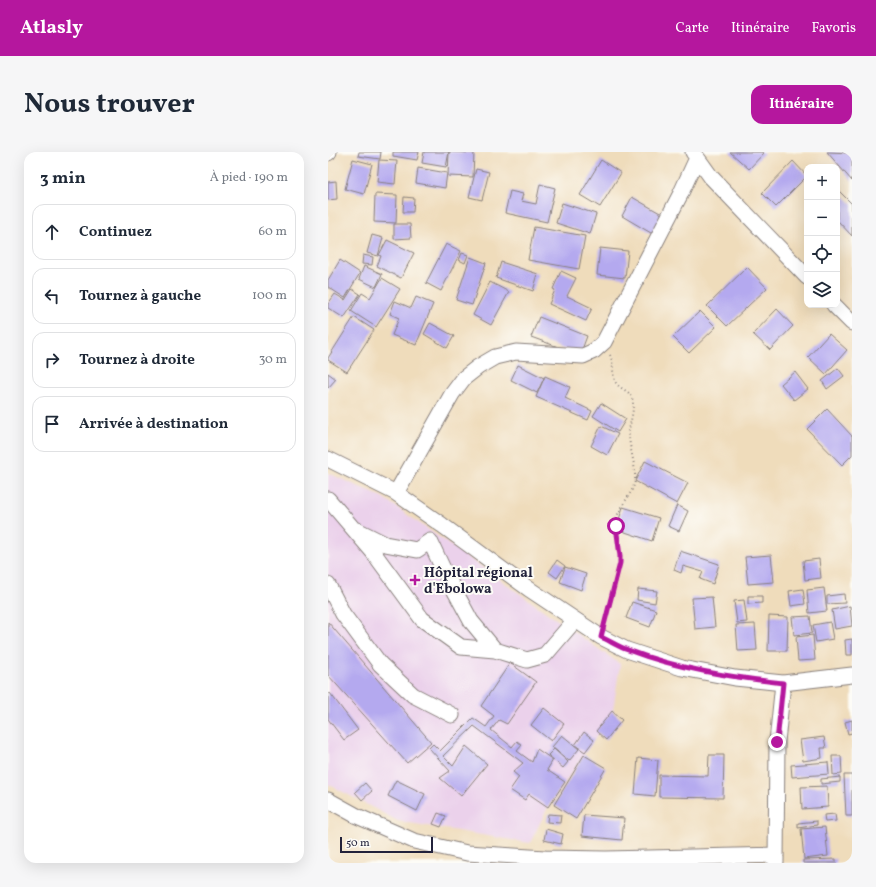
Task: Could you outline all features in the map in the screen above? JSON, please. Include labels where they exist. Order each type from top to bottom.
[{"type":"street","points":[[695,155],[712,177],[804,274]]},
{"type":"street","points":[[396,493],[452,394],[464,378],[478,367],[495,357],[516,352],[583,356],[594,351],[604,342],[680,195],[695,155]]},
{"type":"street","points":[[837,308],[852,323]]},
{"type":"street","points":[[328,459],[396,493],[528,589],[601,637],[627,650],[682,668],[735,678],[783,683],[852,675]]},
{"type":"street","points":[[328,499],[373,552],[422,619],[461,647],[495,650],[527,660],[545,655],[574,620]]},
{"type":"street","points":[[351,527],[386,544],[418,550],[430,541],[444,571],[471,621],[495,650]]},
{"type":"street","points":[[328,585],[343,614],[380,664],[413,695],[452,715]]},
{"type":"street","points":[[328,800],[356,816],[414,841],[467,853],[545,858],[776,859],[777,742],[783,683]]},
{"type":"path","points":[[601,637],[620,563],[616,520],[634,485],[635,476],[629,436],[633,399],[631,394],[615,381],[612,360],[604,342]]},
{"type":"shaded area","name":"Hôpital régional d'Ebolowa","points":[[328,473],[382,497],[620,664],[613,710],[548,807],[530,843],[398,821],[328,784]]},
{"type":"building","points":[[359,152],[381,152],[380,159],[358,156]]},
{"type":"building","points":[[393,152],[419,152],[417,160],[393,156]]},
{"type":"building","points":[[424,152],[449,152],[446,167],[422,163]]},
{"type":"building","points":[[449,152],[474,153],[473,177],[448,176]]},
{"type":"building","points":[[730,152],[762,152],[764,153],[749,169]]},
{"type":"building","points":[[827,152],[852,153],[852,181],[840,167],[840,164],[837,164]]},
{"type":"building","points":[[353,159],[372,164],[364,194],[345,189]]},
{"type":"building","points":[[379,160],[397,161],[395,184],[377,182]]},
{"type":"building","points":[[601,160],[621,173],[600,207],[580,195]]},
{"type":"building","points":[[793,161],[804,173],[804,179],[776,207],[762,193]]},
{"type":"building","points":[[418,168],[447,173],[445,188],[416,183]]},
{"type":"building","points":[[476,169],[489,172],[482,200],[469,197]]},
{"type":"building","points":[[336,181],[337,199],[328,200],[328,182]]},
{"type":"building","points":[[540,184],[555,188],[547,222],[505,213],[510,191],[523,194],[521,201],[536,204]]},
{"type":"building","points":[[840,192],[852,204],[852,236],[840,223]]},
{"type":"building","points":[[375,194],[397,195],[396,223],[374,222]]},
{"type":"building","points":[[404,197],[414,198],[413,212],[403,212]]},
{"type":"building","points":[[632,197],[667,217],[656,236],[622,216]]},
{"type":"building","points":[[562,203],[596,214],[590,234],[556,223]]},
{"type":"building","points":[[394,224],[410,224],[411,238],[394,239]]},
{"type":"building","points":[[534,227],[585,236],[579,269],[528,260]]},
{"type":"building","points":[[372,235],[383,238],[378,256],[367,253]]},
{"type":"building","points":[[387,240],[414,253],[401,278],[377,266],[381,256],[379,255]]},
{"type":"building","points":[[446,244],[461,251],[441,291],[426,283]]},
{"type":"building","points":[[600,248],[628,251],[625,278],[597,275]]},
{"type":"building","points":[[462,253],[468,255],[465,263],[459,260]]},
{"type":"building","points":[[363,255],[373,257],[372,265],[362,264]]},
{"type":"building","points":[[470,257],[486,263],[472,305],[456,300]]},
{"type":"building","points":[[340,260],[360,273],[345,298],[328,287],[328,280]]},
{"type":"building","points":[[501,262],[538,274],[533,291],[496,278]]},
{"type":"building","points":[[364,266],[382,274],[376,287],[359,279]]},
{"type":"building","points":[[747,267],[767,288],[727,326],[707,306]]},
{"type":"building","points":[[561,271],[576,278],[567,296],[592,308],[586,321],[549,304],[555,290],[553,289]]},
{"type":"building","points":[[382,278],[400,289],[376,327],[351,311],[362,293],[370,298]]},
{"type":"building","points":[[490,282],[509,292],[491,325],[473,315]]},
{"type":"building","points":[[352,289],[360,294],[344,318],[328,308],[328,304],[335,294],[345,300]]},
{"type":"building","points":[[416,297],[433,304],[416,345],[392,335],[399,318],[390,314],[395,301],[411,308]]},
{"type":"building","points":[[777,309],[793,326],[770,350],[753,334]]},
{"type":"building","points":[[700,311],[716,327],[689,353],[673,337]]},
{"type":"building","points":[[354,317],[374,330],[347,372],[328,360],[328,358]]},
{"type":"building","points":[[539,317],[587,336],[580,355],[531,337]]},
{"type":"building","points":[[430,323],[454,336],[447,348],[424,334]]},
{"type":"building","points":[[829,334],[847,350],[826,374],[808,357]]},
{"type":"building","points":[[518,365],[544,378],[537,393],[511,380]]},
{"type":"building","points":[[838,368],[844,376],[827,389],[822,381]]},
{"type":"building","points":[[795,372],[808,389],[794,400],[781,384]]},
{"type":"building","points":[[328,373],[336,379],[328,388]]},
{"type":"building","points":[[545,376],[570,387],[565,398],[592,411],[588,420],[536,397]]},
{"type":"building","points":[[601,403],[626,419],[618,432],[593,416]]},
{"type":"building","points":[[827,409],[852,436],[852,455],[842,465],[807,429]]},
{"type":"building","points":[[601,426],[618,434],[607,455],[591,446]]},
{"type":"building","points":[[645,461],[688,483],[677,504],[635,481]]},
{"type":"building","points":[[677,505],[688,511],[679,531],[668,526]]},
{"type":"building","points":[[623,507],[659,518],[652,541],[616,529]]},
{"type":"building","points":[[680,551],[719,564],[713,584],[700,579],[703,572],[683,566],[681,573],[674,570]]},
{"type":"building","points":[[771,555],[774,582],[748,584],[745,557]]},
{"type":"building","points":[[819,559],[821,578],[805,580],[803,561]]},
{"type":"building","points":[[557,560],[565,566],[557,578],[549,572]]},
{"type":"building","points":[[565,567],[586,574],[581,590],[560,582]]},
{"type":"building","points":[[824,588],[827,611],[809,613],[807,590]]},
{"type":"building","points":[[638,589],[657,591],[655,603],[637,600]]},
{"type":"building","points":[[803,589],[805,604],[791,606],[789,591]]},
{"type":"building","points":[[844,594],[845,603],[827,604],[827,596]]},
{"type":"building","points":[[748,596],[762,596],[762,603],[748,604]]},
{"type":"building","points":[[712,597],[715,627],[695,629],[692,598]]},
{"type":"building","points":[[744,600],[747,622],[737,623],[734,601]]},
{"type":"building","points":[[632,602],[656,610],[650,627],[626,618]]},
{"type":"building","points":[[850,606],[852,626],[835,629],[832,610]]},
{"type":"building","points":[[769,616],[788,617],[787,651],[768,651]]},
{"type":"building","points":[[810,616],[812,633],[794,635],[792,617]]},
{"type":"building","points":[[328,622],[431,742],[407,763],[328,675]]},
{"type":"building","points":[[830,622],[833,639],[816,642],[813,625]]},
{"type":"building","points":[[755,624],[757,650],[738,651],[736,625]]},
{"type":"building","points":[[813,635],[815,660],[798,661],[796,637]]},
{"type":"building","points":[[852,639],[852,655],[846,655],[845,640]]},
{"type":"building","points":[[510,663],[536,682],[507,724],[499,720],[491,730],[512,747],[517,741],[522,745],[517,751],[532,762],[537,749],[553,760],[547,770],[565,782],[548,807],[529,794],[525,800],[510,790],[519,777],[513,772],[523,763],[474,726],[443,756],[453,766],[466,746],[487,764],[461,796],[440,778],[450,771],[429,748],[433,744],[440,751],[473,718],[486,727],[494,716],[481,706]]},
{"type":"building","points":[[330,693],[358,730],[344,740],[328,719],[328,694]]},
{"type":"building","points":[[544,708],[564,724],[551,741],[531,725]]},
{"type":"building","points":[[612,711],[622,720],[606,740],[596,731]]},
{"type":"building","points":[[852,720],[852,733],[848,734],[845,722]]},
{"type":"building","points":[[584,732],[594,740],[585,752],[575,745]]},
{"type":"building","points":[[562,735],[579,749],[569,761],[552,747]]},
{"type":"building","points":[[824,737],[826,748],[821,748],[822,758],[803,761],[800,740]]},
{"type":"building","points":[[554,749],[568,762],[563,768],[548,755]]},
{"type":"building","points":[[584,755],[606,768],[576,819],[554,805]]},
{"type":"building","points":[[709,755],[724,755],[723,798],[659,797],[659,775],[708,776]]},
{"type":"building","points":[[832,756],[841,756],[842,774],[833,775]]},
{"type":"building","points":[[638,758],[658,760],[655,796],[635,794]]},
{"type":"building","points":[[828,762],[829,774],[792,777],[791,765]]},
{"type":"building","points":[[844,775],[852,775],[852,816],[846,816]]},
{"type":"building","points":[[840,777],[840,782],[821,784],[821,779]]},
{"type":"building","points":[[396,780],[425,794],[417,811],[388,796]]},
{"type":"building","points":[[365,783],[372,791],[362,800],[355,792]]},
{"type":"building","points":[[827,786],[828,807],[802,809],[801,787]]},
{"type":"building","points":[[438,813],[446,816],[441,827],[433,824]]},
{"type":"building","points":[[548,814],[561,815],[560,823],[547,822]]},
{"type":"building","points":[[835,814],[836,821],[825,822],[824,815]]},
{"type":"building","points":[[584,815],[624,818],[622,840],[582,836]]},
{"type":"building","points":[[817,821],[817,825],[798,828],[798,823]]},
{"type":"building","points":[[825,827],[828,856],[804,859],[801,829]]},
{"type":"building","points":[[546,829],[563,834],[561,844],[544,840]]},
{"type":"building","points":[[836,859],[836,863],[803,863],[803,860]]},
{"type":"place","name":"Hôpital régional d'Ebolowa","points":[[415,580]]},
{"type":"route","points":[[616,526],[620,563],[601,637],[627,650],[682,668],[735,678],[783,683],[777,742]]}]
